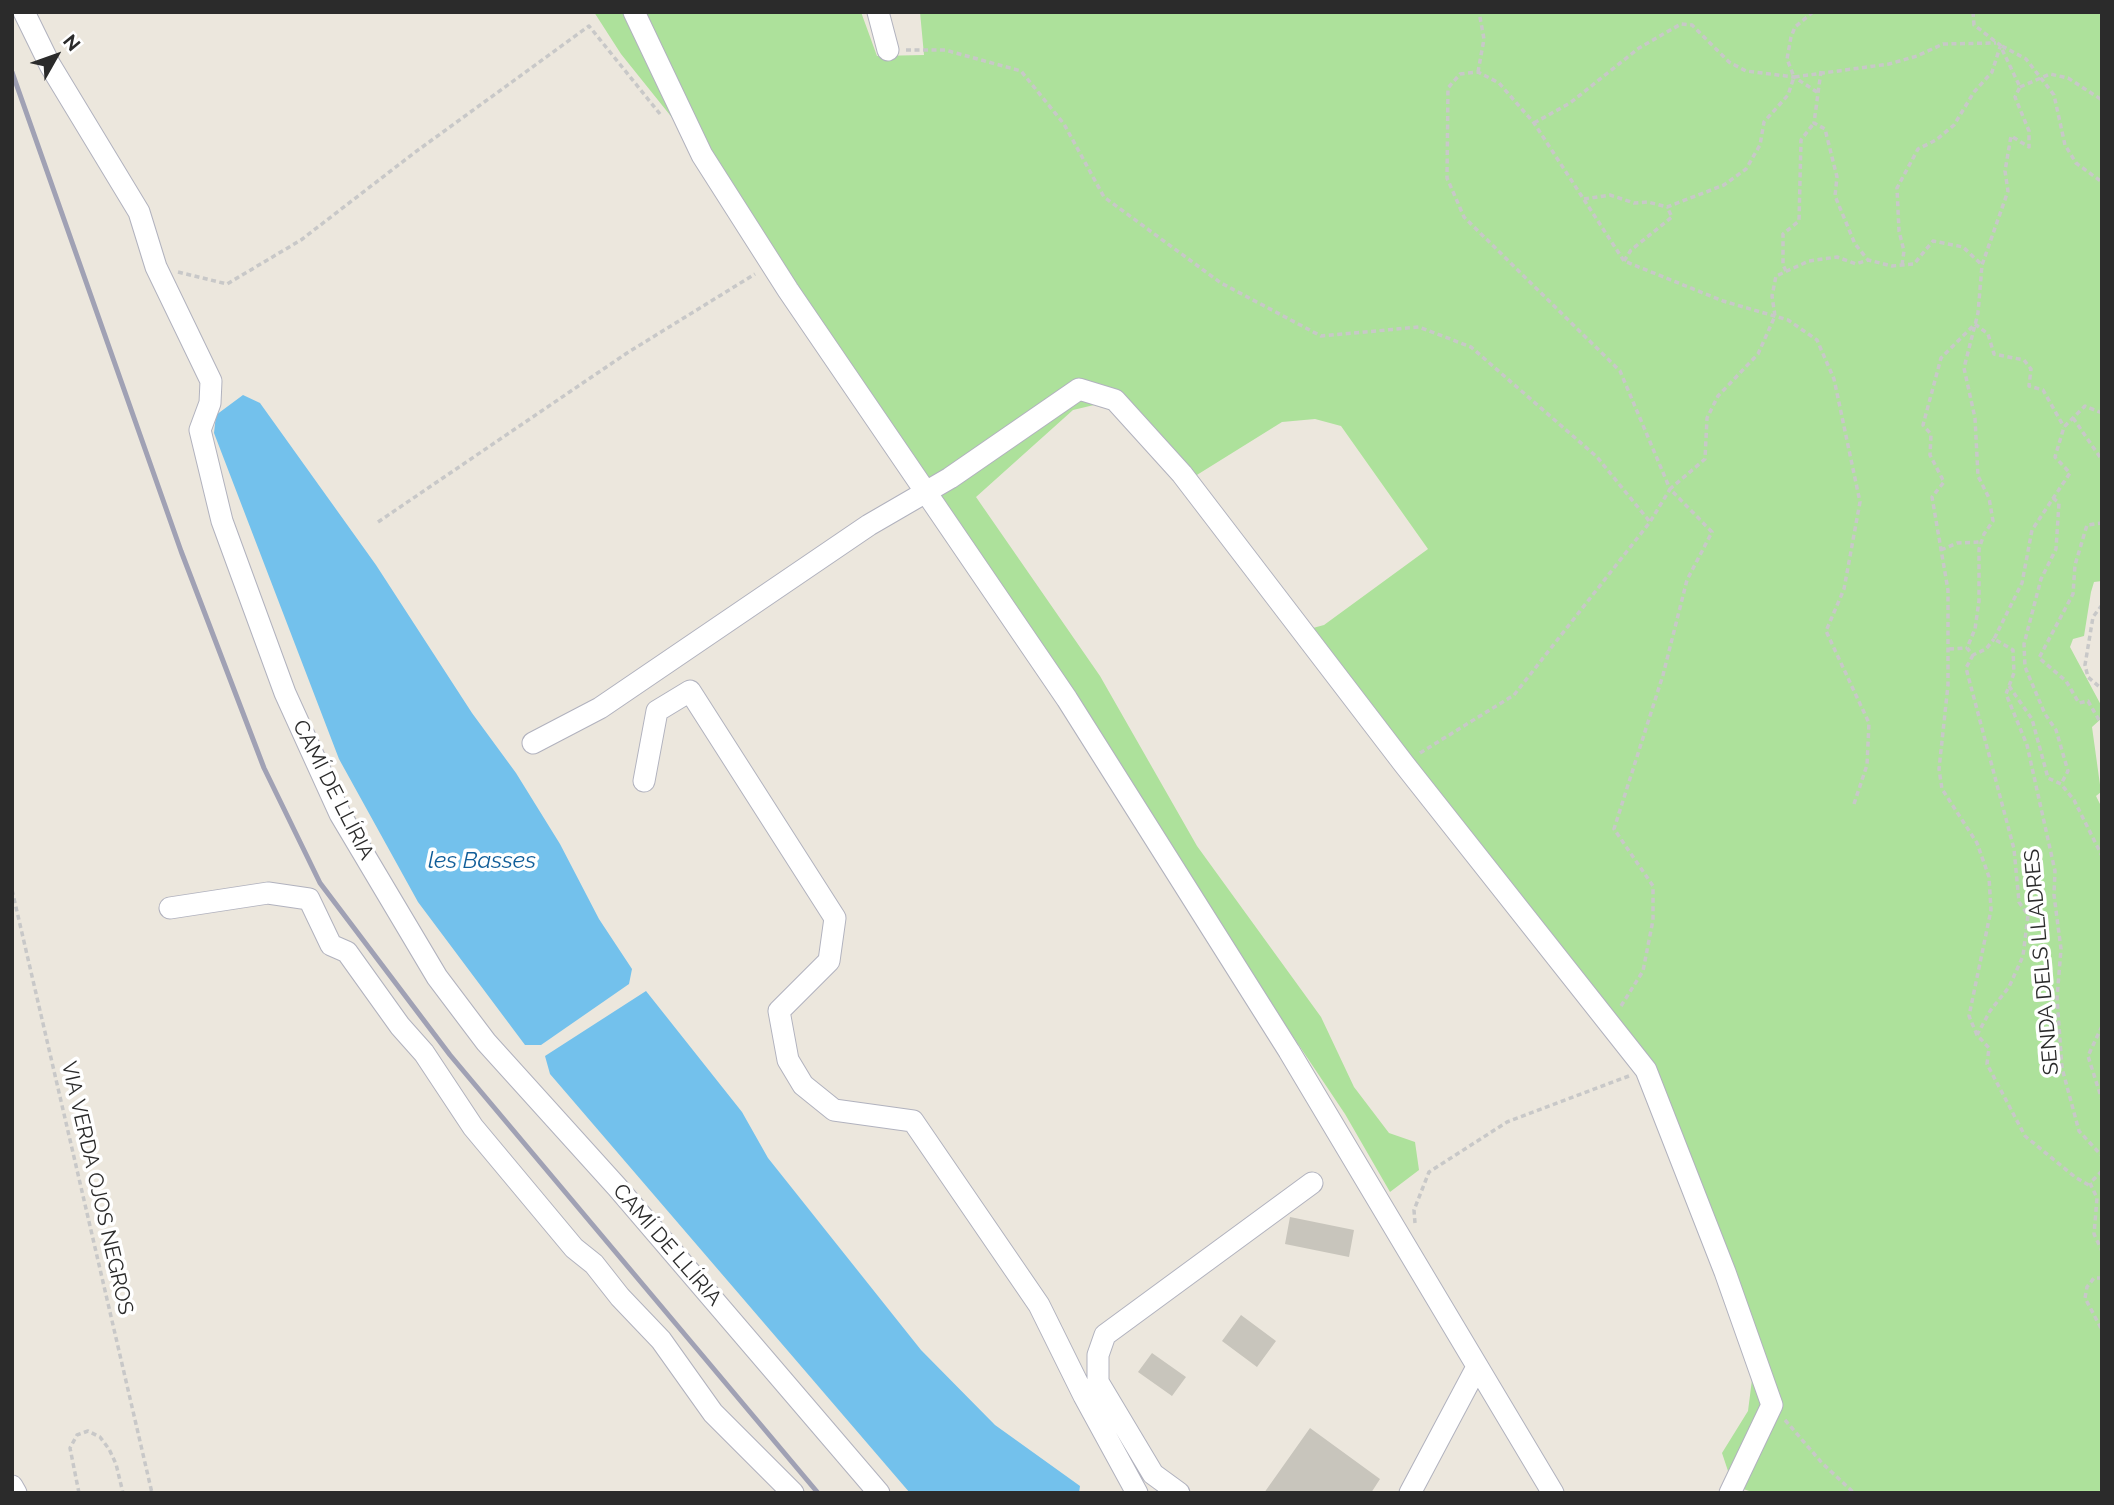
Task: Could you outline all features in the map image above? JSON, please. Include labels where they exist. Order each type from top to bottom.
[{"type":"street","name":"CAMÍ DE LLÍRIA","points":[[24,12],[50,65],[139,212],[156,267],[211,381],[210,403],[200,430],[222,521],[285,693],[340,814],[438,976],[486,1042],[617,1187],[879,1493]]},
{"type":"street","points":[[634,12],[702,155],[771,263],[1082,723],[1289,1051],[1553,1493]]},
{"type":"street","points":[[878,12],[888,50]]},
{"type":"street","points":[[533,743],[600,708],[869,525],[927,491],[1079,389],[1115,400],[1182,474],[1404,764],[1646,1070],[1725,1272],[1772,1405],[1730,1493]]},
{"type":"street","points":[[644,781],[657,711],[690,691],[835,918],[829,961],[779,1011],[788,1060],[803,1085],[834,1110],[912,1121],[1039,1305],[1084,1396],[1137,1493]]},
{"type":"street","points":[[170,908],[268,893],[309,899],[331,945],[347,953],[400,1026],[424,1053],[473,1127],[574,1248],[594,1264],[620,1297],[662,1340],[713,1413],[793,1493]]},
{"type":"street","points":[[1179,1493],[1153,1474],[1098,1382],[1098,1355],[1105,1335],[1312,1184]]},
{"type":"street","points":[[1410,1493],[1477,1367]]},
{"type":"street","points":[[12,1486],[16,1493]]},
{"type":"path","points":[[1478,72],[1484,39],[1479,12]]},
{"type":"path","points":[[1813,12],[1795,27],[1787,59],[1794,77],[1817,92]]},
{"type":"path","points":[[1973,12],[1974,25],[2000,45],[2026,59],[2054,95],[2065,145],[2077,163],[2102,182]]},
{"type":"path","points":[[1534,124],[1570,103],[1639,48],[1681,24],[1692,25],[1729,62],[1746,71],[1794,77],[1821,71],[1889,64],[1917,57],[1943,44],[2000,45]]},
{"type":"path","points":[[156,267],[227,284],[301,240],[414,153],[589,26],[660,114]]},
{"type":"path","points":[[2000,45],[2020,87]]},
{"type":"path","points":[[1902,265],[1904,251],[1899,231],[1897,188],[1918,149],[1936,140],[1954,125],[1974,92],[1992,72],[2000,45]]},
{"type":"path","points":[[888,50],[945,50],[1021,71],[1064,124],[1104,197],[1222,283],[1321,336],[1419,327],[1471,347],[1597,457],[1650,522]]},
{"type":"path","points":[[1786,271],[1783,265],[1783,234],[1799,221],[1801,140],[1814,123],[1821,71]]},
{"type":"path","points":[[1606,1020],[1624,1003],[1643,971],[1653,920],[1653,886],[1614,829],[1663,675],[1688,580],[1712,532],[1670,489],[1620,371],[1464,217],[1447,178],[1448,88],[1460,74],[1478,72],[1499,83],[1534,124],[1624,261],[1724,301],[1788,320],[1817,340],[1834,379],[1860,502],[1844,589],[1826,631],[1870,723],[1867,765],[1854,804]]},
{"type":"path","points":[[1967,648],[1975,629],[1979,601],[1981,542],[1993,521],[1989,498],[1978,476],[1975,418],[1964,368],[1975,324],[1982,265],[2008,191],[2004,171],[2011,136],[2029,148],[2029,131],[2015,97],[2020,87],[2050,74],[2068,78],[2102,100]]},
{"type":"path","points":[[1584,199],[1610,195],[1634,203],[1648,202],[1667,207],[1724,185],[1746,169],[1760,145],[1764,122],[1788,95],[1794,77]]},
{"type":"path","points":[[1814,123],[1825,129],[1837,177],[1835,196],[1855,244],[1868,260]]},
{"type":"path","points":[[1624,261],[1631,250],[1672,216],[1667,207]]},
{"type":"path","points":[[1404,764],[1514,695],[1650,522],[1670,489],[1705,459],[1707,418],[1718,396],[1758,354],[1775,316],[1772,296],[1776,276],[1809,261],[1837,257],[1856,264],[1868,260],[1914,264],[1933,242],[1963,247],[1982,265]]},
{"type":"path","points":[[378,522],[627,353],[771,263]]},
{"type":"path","points":[[1975,324],[1988,334],[1994,354],[2024,360],[2031,369],[2029,386],[2043,390],[2064,427]]},
{"type":"path","points":[[1975,324],[1941,358],[1923,425],[1930,434],[1930,455],[1944,482],[1932,497],[1948,590],[1949,649],[1939,769],[1941,789],[1977,843],[1989,877],[1991,910],[1969,1016],[1977,1035],[1989,1048],[1987,1064],[2025,1136],[2075,1177],[2092,1187]]},
{"type":"path","points":[[1977,1035],[1990,1011],[2009,987],[2022,956],[2028,915],[2020,902],[2014,849],[1966,668],[1973,655],[1986,649],[1994,639],[2022,583],[2032,530],[2070,473],[2055,457],[2064,427],[2085,407],[2102,413]]},
{"type":"path","points":[[2073,418],[2102,460]]},
{"type":"path","points":[[2053,498],[2059,503],[2056,549],[2041,579],[2024,644],[2025,667],[2045,714],[2056,730],[2068,771],[2061,784]]},
{"type":"path","points":[[2099,719],[2088,701],[2079,703],[2066,681],[2039,658],[2073,594],[2075,565],[2087,525],[2102,523]]},
{"type":"path","points":[[1941,550],[1957,543],[1981,542]]},
{"type":"path","points":[[2102,605],[2093,617],[2085,665],[2088,677],[2102,689]]},
{"type":"path","name":"SENDA DELS LLADRES","points":[[1994,639],[2013,650],[2014,673],[2006,694],[2027,745],[2055,871],[2054,895],[2061,949],[2057,998],[2062,1068],[2080,1131],[2102,1156]]},
{"type":"path","points":[[1949,649],[1967,648]]},
{"type":"path","points":[[1967,648],[1973,655]]},
{"type":"path","points":[[2009,686],[2032,719],[2048,778],[2061,784],[2074,800],[2102,856]]},
{"type":"path","name":"VIA VERDA OJOS NEGROS","points":[[12,890],[152,1493]]},
{"type":"path","points":[[2102,1027],[2088,1056],[2102,1100]]},
{"type":"path","points":[[1415,1263],[1414,1210],[1429,1172],[1507,1122],[1646,1070]]},
{"type":"path","points":[[2102,1171],[2090,1183],[2096,1198],[2094,1234],[2102,1251]]},
{"type":"path","points":[[2102,1278],[2094,1278],[2087,1287],[2085,1298],[2102,1330]]},
{"type":"path","points":[[1772,1405],[1822,1463],[1854,1493]]},
{"type":"path","points":[[79,1493],[71,1448],[77,1435],[88,1431],[100,1437],[109,1449],[116,1464],[123,1493]]},
{"type":"green space","points":[[594,12],[861,12],[877,56],[924,55],[920,12],[2102,12],[2102,581],[2094,582],[2084,636],[2073,639],[2070,647],[2102,707],[2102,718],[2092,727],[2101,792],[2096,796],[2102,808],[2102,1493],[1756,1493],[1733,1486],[1722,1453],[1748,1411],[1755,1356],[1646,1070],[1302,631],[1324,625],[1428,549],[1341,426],[1315,419],[1282,422],[1192,478],[1115,400],[1073,410],[976,497],[1100,676],[1197,846],[1321,1017],[1354,1087],[1389,1133],[1415,1142],[1419,1170],[1390,1192],[1345,1114],[702,155],[621,54]]},
{"type":"water","name":"les Basses","points":[[243,395],[260,403],[376,565],[472,713],[516,773],[560,844],[599,919],[632,969],[629,984],[541,1045],[525,1045],[418,902],[339,759],[214,433],[216,415]]},
{"type":"water","points":[[646,991],[742,1112],[768,1158],[921,1350],[995,1425],[1080,1486],[1079,1493],[910,1493],[550,1074],[545,1056]]},
{"type":"building","points":[[1290,1217],[1354,1230],[1349,1257],[1285,1244]]},
{"type":"building","points":[[1241,1315],[1276,1341],[1257,1367],[1222,1341]]},
{"type":"building","points":[[1152,1353],[1186,1377],[1172,1396],[1138,1372]]},
{"type":"building","points":[[1310,1428],[1380,1479],[1371,1493],[1264,1493]]},
{"type":"railway","points":[[12,72],[181,551],[264,768],[320,883],[450,1055],[818,1493]]}]
